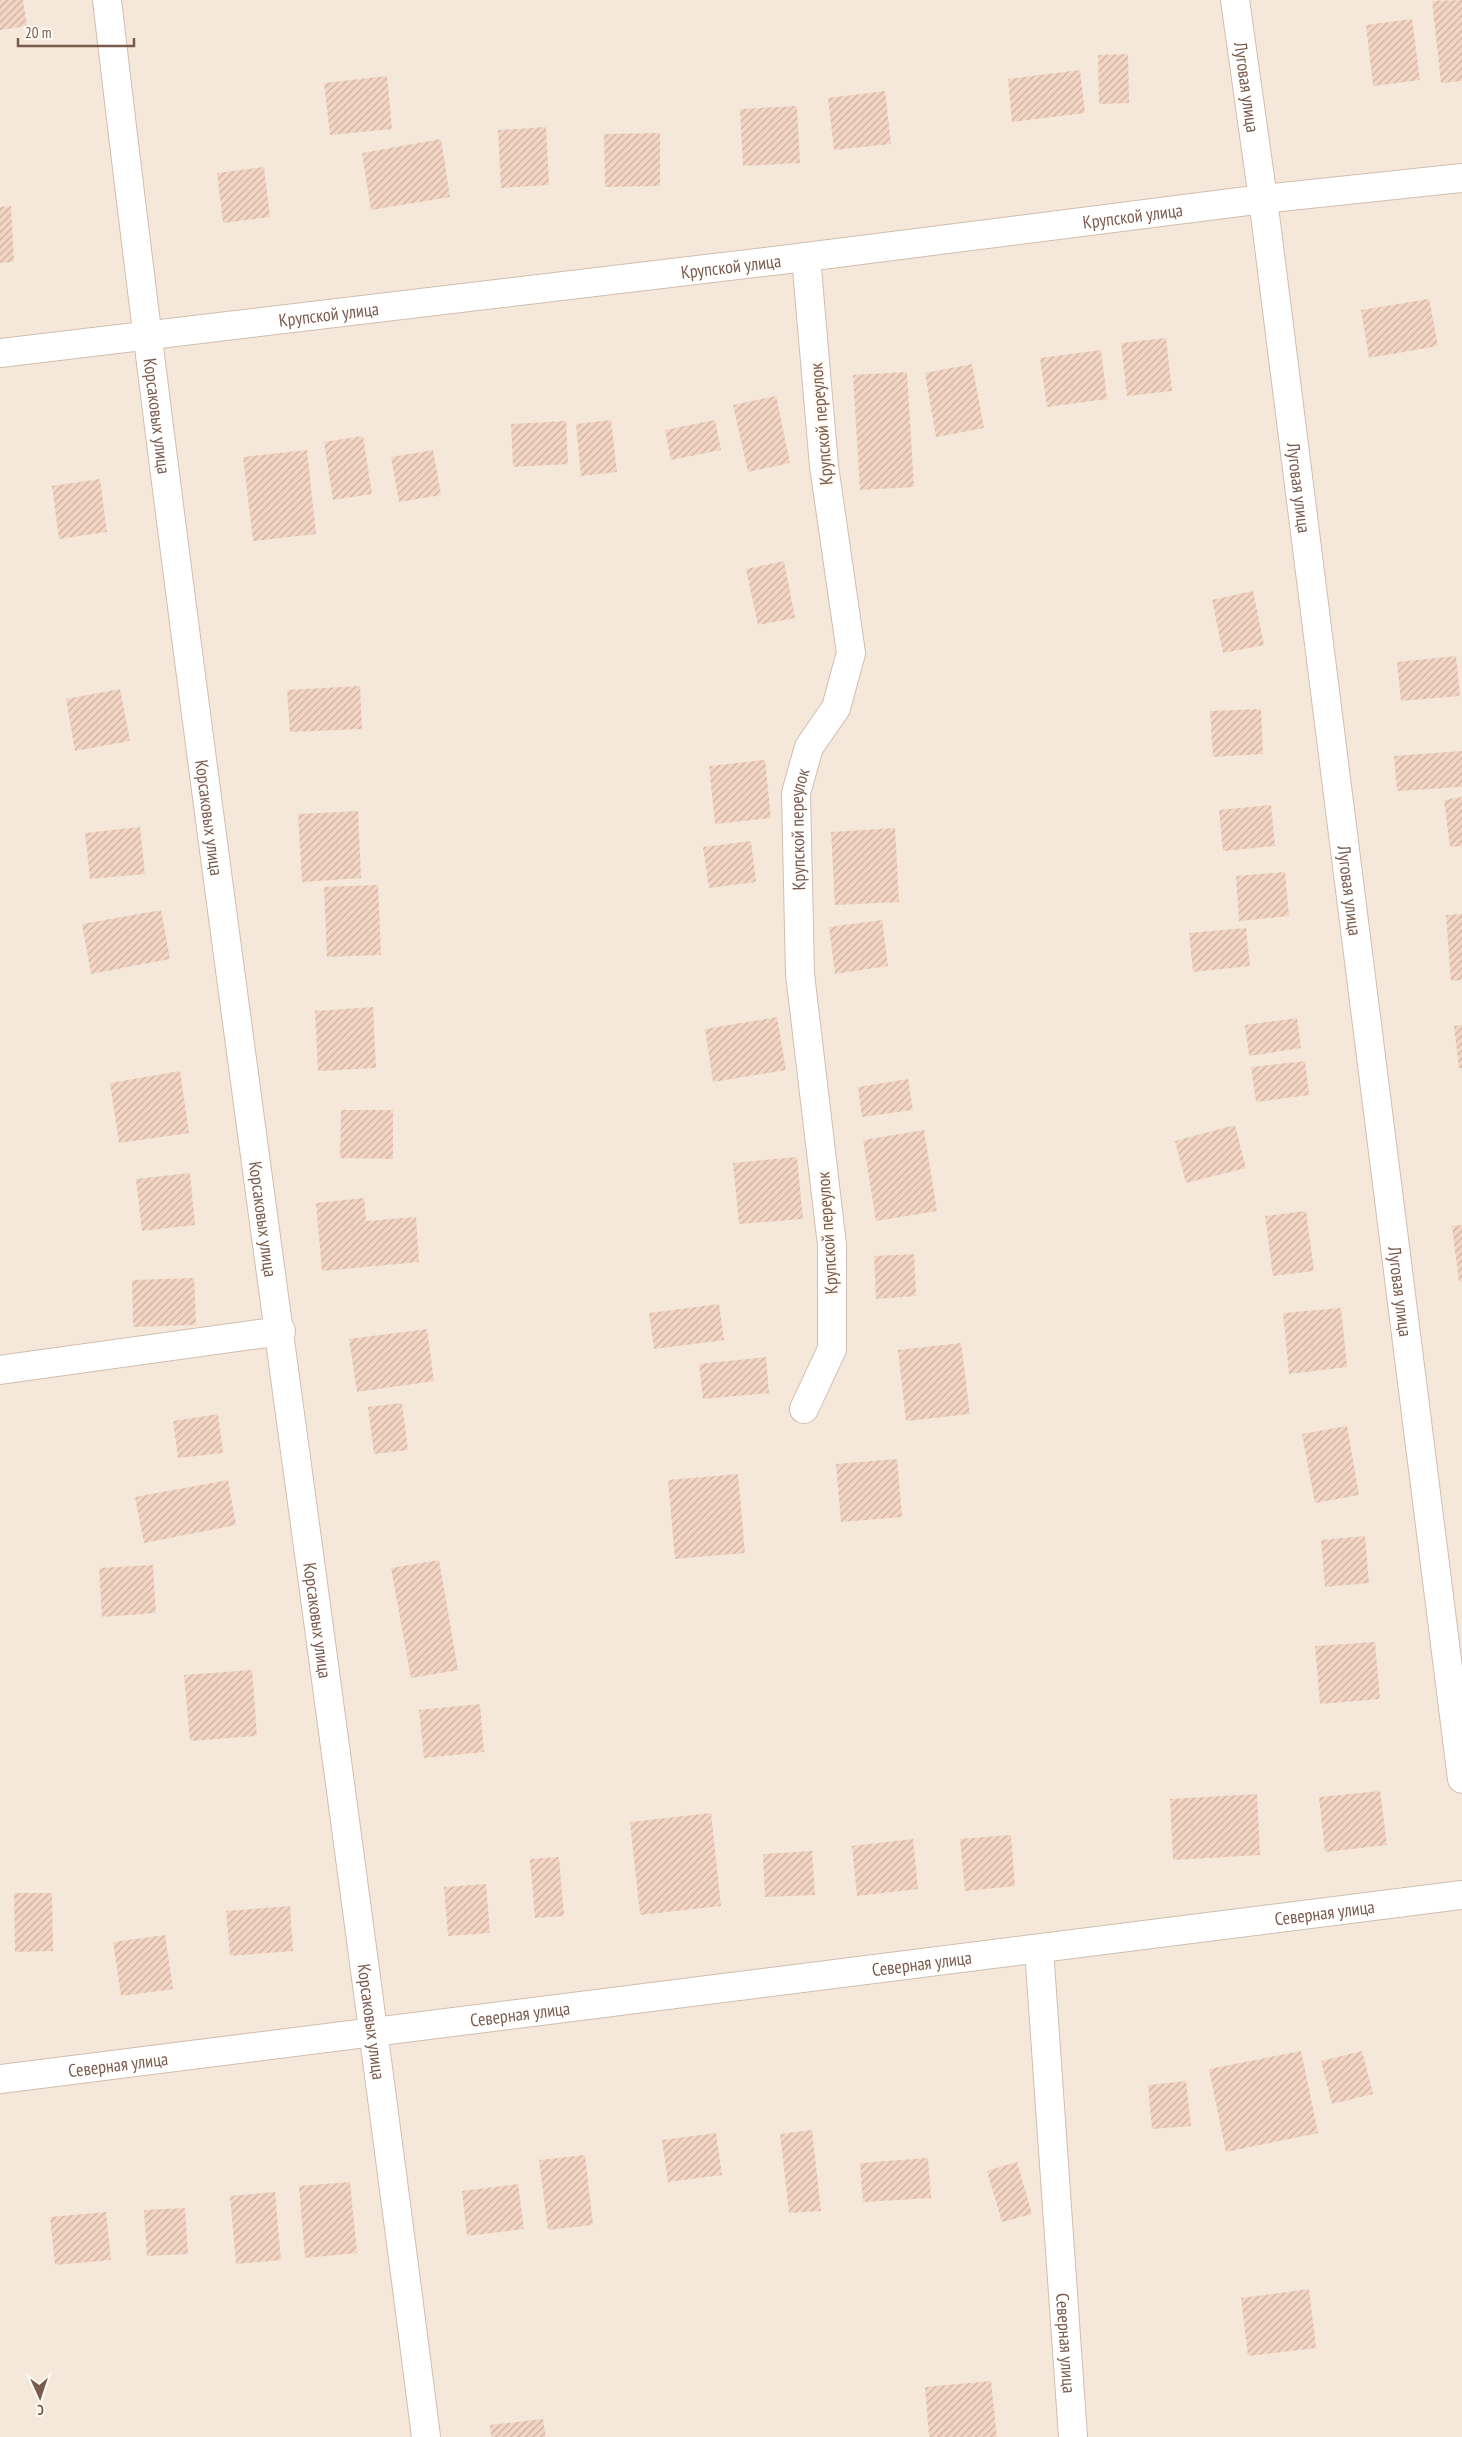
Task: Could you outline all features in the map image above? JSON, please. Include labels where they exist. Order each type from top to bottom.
[{"type":"street","name":"Корсаковых улица","points":[[107,0],[146,335],[375,2032],[426,2437]]},
{"type":"street","name":"Луговая улица","points":[[1235,0],[1263,200],[1462,1779]]},
{"type":"street","name":"Крупской улица","points":[[0,353],[806,257],[1263,200],[1462,178]]},
{"type":"street","name":"Крупской переулок","points":[[804,1409],[832,1349],[832,1245],[800,974],[796,793],[809,747],[836,708],[851,653],[824,466],[806,257]]},
{"type":"street","points":[[0,1370],[281,1331]]},
{"type":"street","name":"Северная улица","points":[[0,2079],[1462,1895]]},
{"type":"street","name":"Северная улица","points":[[1039,1949],[1073,2437]]},
{"type":"shaded area","points":[[0,0],[1462,0],[1462,2437],[0,2437]]},
{"type":"building","points":[[0,0],[23,0],[27,26],[0,30]]},
{"type":"building","points":[[1462,0],[1462,81],[1441,83],[1432,1]]},
{"type":"building","points":[[1412,19],[1420,80],[1373,86],[1366,25]]},
{"type":"building","points":[[1128,54],[1129,103],[1099,104],[1098,55]]},
{"type":"building","points":[[1080,70],[1085,113],[1012,122],[1008,79]]},
{"type":"building","points":[[387,76],[392,129],[330,135],[324,83]]},
{"type":"building","points":[[885,91],[891,144],[834,150],[828,98]]},
{"type":"building","points":[[797,106],[800,163],[743,166],[740,109]]},
{"type":"building","points":[[546,127],[549,185],[501,188],[498,130]]},
{"type":"building","points":[[660,133],[660,186],[605,187],[604,134]]},
{"type":"building","points":[[441,139],[450,197],[371,210],[362,153]]},
{"type":"building","points":[[264,167],[270,217],[223,223],[217,173]]},
{"type":"building","points":[[11,206],[14,262],[0,263],[0,207]]},
{"type":"building","points":[[1429,299],[1438,346],[1369,358],[1361,310]]},
{"type":"building","points":[[1166,338],[1172,391],[1127,396],[1121,343]]},
{"type":"building","points":[[1101,350],[1107,399],[1047,407],[1040,358]]},
{"type":"building","points":[[972,364],[984,428],[936,437],[925,373]]},
{"type":"building","points":[[907,372],[914,487],[860,490],[853,375]]},
{"type":"building","points":[[776,396],[790,463],[748,472],[733,405]]},
{"type":"building","points":[[611,420],[617,472],[581,476],[576,424]]},
{"type":"building","points":[[715,420],[721,450],[671,460],[665,430]]},
{"type":"building","points":[[566,421],[568,464],[513,467],[511,424]]},
{"type":"building","points":[[363,436],[372,494],[333,500],[324,442]]},
{"type":"building","points":[[307,450],[316,534],[253,541],[243,457]]},
{"type":"building","points":[[433,450],[441,495],[399,502],[391,457]]},
{"type":"building","points":[[100,479],[107,532],[59,539],[52,486]]},
{"type":"building","points":[[784,561],[795,618],[758,625],[746,569]]},
{"type":"building","points":[[1253,591],[1264,645],[1223,653],[1212,600]]},
{"type":"building","points":[[1456,656],[1460,696],[1401,701],[1397,662]]},
{"type":"building","points":[[360,686],[362,729],[290,732],[287,690]]},
{"type":"building","points":[[120,689],[130,741],[75,751],[66,699]]},
{"type":"building","points":[[1261,709],[1263,754],[1213,757],[1210,711]]},
{"type":"building","points":[[1462,751],[1462,787],[1397,791],[1394,756]]},
{"type":"building","points":[[765,760],[771,818],[715,824],[709,766]]},
{"type":"building","points":[[1462,797],[1462,846],[1450,847],[1444,800]]},
{"type":"building","points":[[1271,805],[1275,846],[1223,851],[1219,810]]},
{"type":"building","points":[[358,811],[361,878],[302,882],[298,814]]},
{"type":"building","points":[[140,827],[145,874],[90,879],[85,833]]},
{"type":"building","points":[[895,828],[899,902],[835,905],[831,832]]},
{"type":"building","points":[[751,841],[756,882],[709,888],[703,847]]},
{"type":"building","points":[[1285,872],[1289,916],[1239,921],[1236,876]]},
{"type":"building","points":[[378,885],[381,955],[327,957],[324,887]]},
{"type":"building","points":[[161,910],[170,959],[91,974],[82,924]]},
{"type":"building","points":[[1462,914],[1462,980],[1451,981],[1446,915]]},
{"type":"building","points":[[882,920],[888,966],[835,974],[829,927]]},
{"type":"building","points":[[1246,928],[1250,966],[1193,972],[1189,933]]},
{"type":"building","points":[[373,1007],[376,1068],[318,1071],[315,1011]]},
{"type":"building","points":[[777,1017],[786,1070],[713,1082],[705,1029]]},
{"type":"building","points":[[1297,1018],[1301,1048],[1249,1056],[1245,1025]]},
{"type":"building","points":[[1462,1025],[1462,1068],[1459,1068],[1454,1026]]},
{"type":"building","points":[[1305,1061],[1309,1095],[1256,1102],[1251,1067]]},
{"type":"building","points":[[180,1071],[189,1133],[119,1143],[110,1083]]},
{"type":"building","points":[[908,1079],[913,1110],[862,1117],[858,1087]]},
{"type":"building","points":[[341,1110],[393,1110],[393,1159],[340,1158]]},
{"type":"building","points":[[1235,1125],[1246,1168],[1186,1183],[1175,1141]]},
{"type":"building","points":[[924,1130],[937,1211],[876,1221],[863,1140]]},
{"type":"building","points":[[797,1157],[803,1219],[739,1224],[733,1163]]},
{"type":"building","points":[[190,1173],[195,1225],[142,1231],[136,1179]]},
{"type":"building","points":[[364,1198],[366,1221],[416,1217],[419,1262],[322,1271],[316,1203]]},
{"type":"building","points":[[1306,1211],[1314,1271],[1273,1276],[1265,1216]]},
{"type":"building","points":[[1462,1225],[1462,1281],[1459,1282],[1452,1226]]},
{"type":"building","points":[[914,1254],[916,1296],[876,1299],[874,1256]]},
{"type":"building","points":[[194,1278],[196,1325],[133,1327],[132,1280]]},
{"type":"building","points":[[719,1304],[724,1340],[654,1349],[649,1313]]},
{"type":"building","points":[[1341,1308],[1347,1367],[1289,1374],[1283,1313]]},
{"type":"building","points":[[427,1329],[434,1381],[357,1392],[349,1339]]},
{"type":"building","points":[[961,1343],[970,1414],[906,1421],[898,1350]]},
{"type":"building","points":[[766,1357],[769,1393],[703,1399],[699,1364]]},
{"type":"building","points":[[402,1403],[408,1450],[374,1454],[368,1407]]},
{"type":"building","points":[[218,1414],[223,1453],[178,1458],[173,1421]]},
{"type":"building","points":[[1347,1426],[1359,1495],[1315,1503],[1302,1434]]},
{"type":"building","points":[[897,1459],[902,1517],[841,1522],[836,1464]]},
{"type":"building","points":[[738,1474],[745,1553],[675,1559],[668,1480]]},
{"type":"building","points":[[228,1480],[236,1525],[144,1543],[135,1497]]},
{"type":"building","points":[[1365,1536],[1369,1583],[1325,1587],[1321,1540]]},
{"type":"building","points":[[439,1560],[458,1670],[411,1678],[391,1568]]},
{"type":"building","points":[[153,1565],[156,1613],[102,1617],[99,1568]]},
{"type":"building","points":[[1375,1642],[1380,1699],[1320,1704],[1315,1646]]},
{"type":"building","points":[[252,1670],[257,1736],[190,1741],[184,1675]]},
{"type":"building","points":[[480,1704],[484,1752],[424,1758],[419,1710]]},
{"type":"building","points":[[1380,1791],[1387,1845],[1325,1852],[1319,1797]]},
{"type":"building","points":[[1257,1794],[1260,1855],[1173,1860],[1170,1799]]},
{"type":"building","points":[[711,1813],[721,1906],[640,1915],[630,1822]]},
{"type":"building","points":[[1011,1835],[1015,1886],[965,1891],[960,1839]]},
{"type":"building","points":[[913,1839],[918,1889],[857,1896],[852,1846]]},
{"type":"building","points":[[812,1851],[815,1895],[765,1897],[763,1854]]},
{"type":"building","points":[[559,1857],[564,1916],[535,1918],[530,1859]]},
{"type":"building","points":[[486,1884],[490,1933],[448,1936],[444,1887]]},
{"type":"building","points":[[14,1893],[52,1893],[53,1951],[15,1952]]},
{"type":"building","points":[[290,1906],[293,1951],[230,1956],[226,1911]]},
{"type":"building","points":[[165,1935],[173,1989],[121,1996],[113,1942]]},
{"type":"building","points":[[1301,2051],[1318,2133],[1226,2152],[1209,2069]]},
{"type":"building","points":[[1362,2051],[1373,2094],[1332,2104],[1321,2061]]},
{"type":"building","points":[[1186,2081],[1191,2126],[1152,2129],[1148,2085]]},
{"type":"building","points":[[812,2130],[821,2211],[789,2213],[780,2134]]},
{"type":"building","points":[[716,2133],[722,2175],[668,2182],[662,2140]]},
{"type":"building","points":[[585,2155],[593,2225],[548,2230],[539,2160]]},
{"type":"building","points":[[928,2158],[931,2198],[863,2202],[860,2163]]},
{"type":"building","points":[[1017,2162],[1032,2214],[1002,2222],[987,2171]]},
{"type":"building","points":[[350,2182],[357,2253],[305,2258],[299,2186]]},
{"type":"building","points":[[518,2184],[524,2229],[467,2236],[462,2191]]},
{"type":"building","points":[[275,2192],[281,2260],[236,2264],[230,2196]]},
{"type":"building","points":[[185,2208],[188,2254],[147,2256],[144,2210]]},
{"type":"building","points":[[106,2212],[111,2260],[55,2265],[50,2217]]},
{"type":"building","points":[[1309,2289],[1316,2348],[1248,2356],[1241,2298]]},
{"type":"building","points":[[991,2381],[997,2437],[929,2437],[925,2387]]},
{"type":"building","points":[[543,2419],[546,2437],[491,2437],[490,2425]]}]
